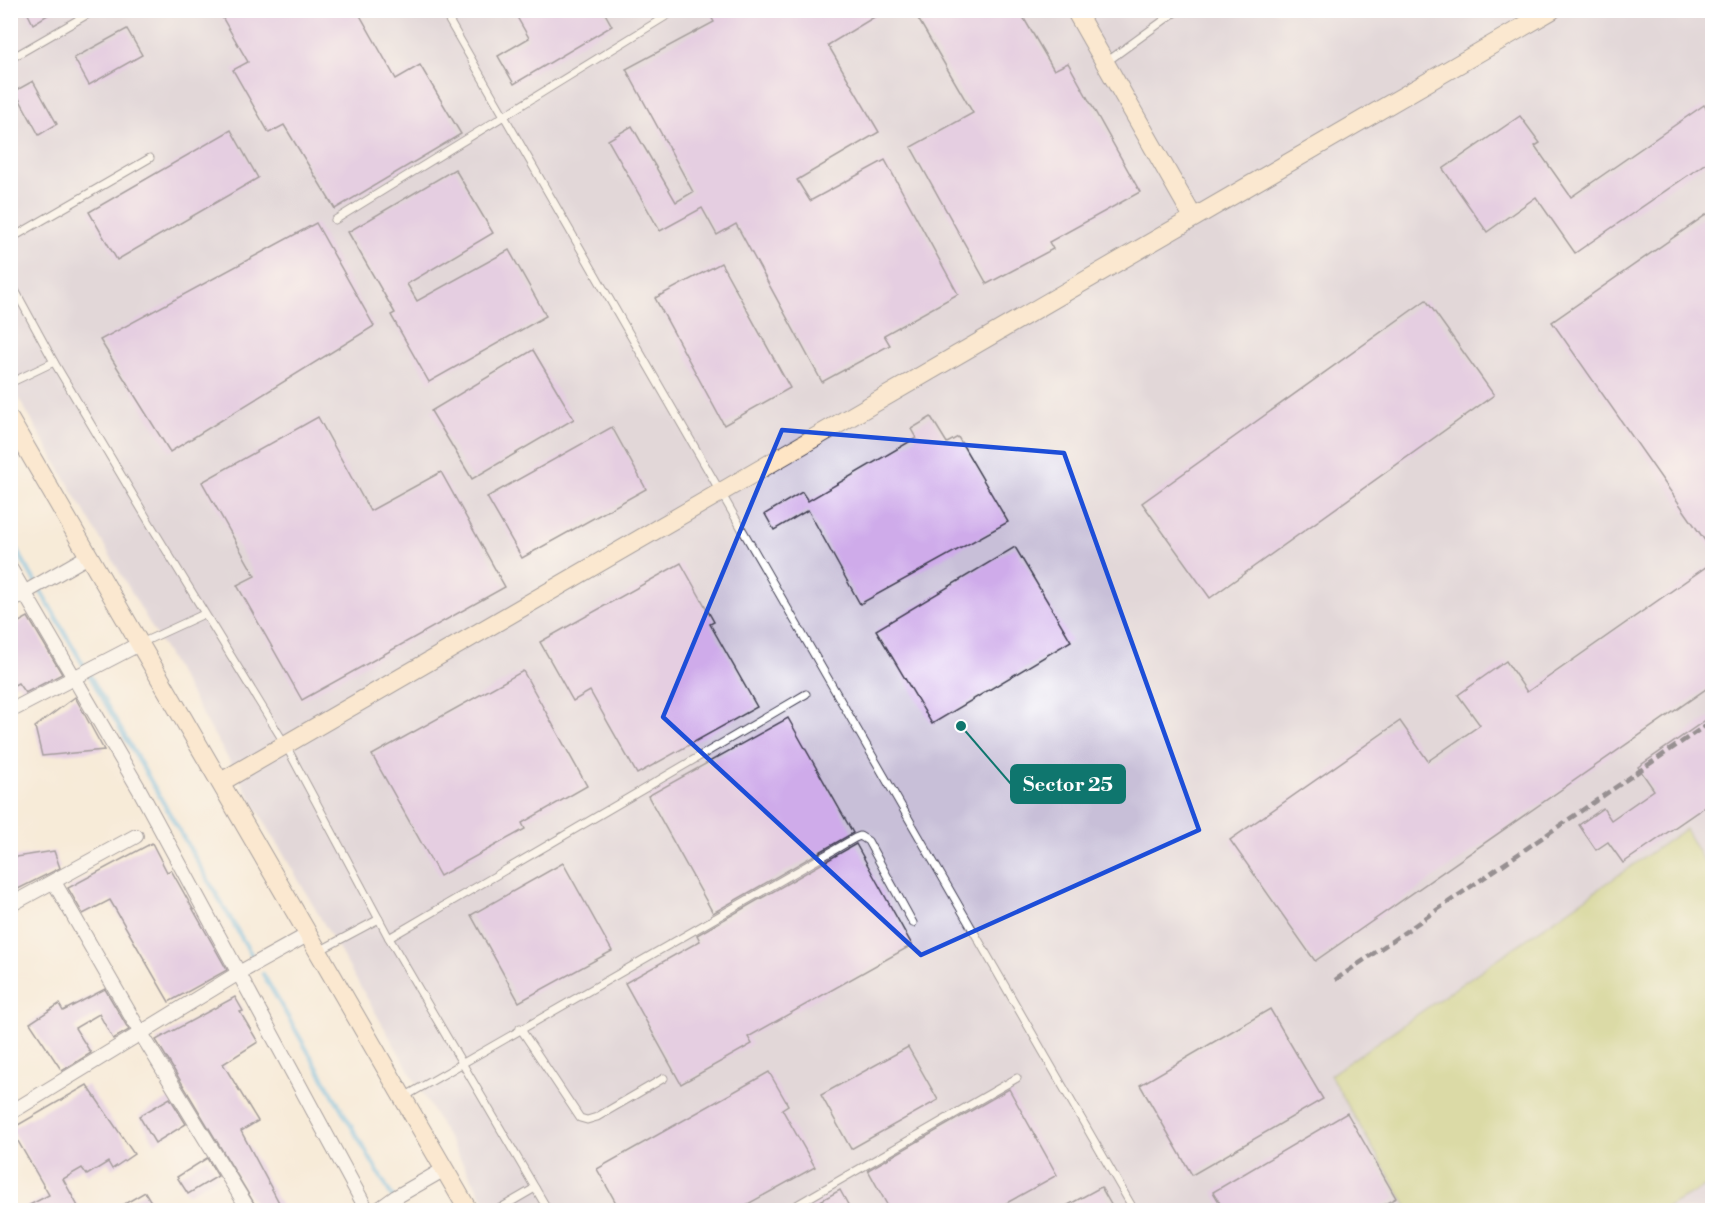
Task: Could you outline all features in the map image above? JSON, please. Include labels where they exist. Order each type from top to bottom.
[{"type":"street","points":[[1075,10],[1193,217]]},
{"type":"street","points":[[221,782],[1552,10]]},
{"type":"street","points":[[10,420],[468,1210]]},
{"type":"street","points":[[10,601],[90,555]]},
{"type":"street","points":[[10,568],[34,587],[84,674],[148,806],[366,1210]]},
{"type":"street","points":[[10,711],[141,643]]},
{"type":"street","points":[[10,905],[136,836]]},
{"type":"street","points":[[54,882],[142,1035],[249,1210]]},
{"type":"street","points":[[10,1113],[142,1035],[237,974],[309,934]]},
{"type":"street","points":[[386,1204],[443,1170]]},
{"type":"lane","points":[[10,59],[95,10]]},
{"type":"lane","points":[[443,10],[1134,1210]]},
{"type":"lane","points":[[335,220],[676,10]]},
{"type":"lane","points":[[1106,63],[1178,10]]},
{"type":"lane","points":[[10,239],[150,158]]},
{"type":"lane","points":[[10,281],[54,362],[204,615],[285,744],[389,938],[548,1210]]},
{"type":"lane","points":[[10,383],[54,362]]},
{"type":"lane","points":[[141,643],[204,615]]},
{"type":"lane","points":[[389,938],[806,694]]},
{"type":"lane","points":[[404,1097],[461,1062],[855,837],[860,836],[868,841],[913,923]]},
{"type":"lane","points":[[319,951],[379,919]]},
{"type":"lane","points":[[520,1028],[580,1118],[587,1120],[597,1117],[664,1078]]},
{"type":"lane","points":[[788,1210],[1017,1078]]},
{"type":"lane","points":[[497,1210],[534,1188]]},
{"type":"highlighted area","points":[[782,430],[1064,453],[1199,830],[921,955],[663,717]]},
{"type":"shaded area","points":[[10,11],[1712,11],[1712,1210],[490,1210],[11,385]]},
{"type":"green space","points":[[1685,829],[1712,876],[1712,1183],[1662,1210],[1409,1210],[1330,1075]]},
{"type":"building","points":[[26,10],[56,10],[33,24]]},
{"type":"building","points":[[218,10],[357,10],[396,79],[420,65],[461,134],[335,209],[284,125],[269,133],[233,70],[248,62]]},
{"type":"building","points":[[513,10],[603,10],[612,26],[514,84],[498,56],[529,38]]},
{"type":"building","points":[[718,10],[886,10],[828,45],[879,132],[797,180],[810,201],[885,160],[958,294],[884,335],[890,345],[822,382],[736,224],[717,235],[702,208],[660,231],[608,140],[632,126],[676,202],[693,192],[626,69],[714,22],[710,15]]},
{"type":"building","points":[[913,10],[1019,10],[1054,70],[1068,63],[1140,192],[1049,242],[1053,249],[987,284],[911,147],[973,113]]},
{"type":"building","points":[[127,29],[142,55],[89,85],[74,58]]},
{"type":"building","points":[[33,81],[57,124],[39,135],[15,91]]},
{"type":"building","points":[[1704,105],[1713,117],[1713,158],[1575,253],[1536,197],[1487,232],[1443,169],[1520,116],[1540,143],[1535,146],[1571,197]]},
{"type":"building","points":[[231,130],[258,178],[117,260],[89,212]]},
{"type":"building","points":[[455,169],[493,233],[407,284],[417,301],[509,250],[546,316],[429,382],[391,315],[395,313],[348,232]]},
{"type":"building","points":[[1713,210],[1713,552],[1552,322]]},
{"type":"building","points":[[316,223],[374,326],[170,452],[100,340]]},
{"type":"building","points":[[721,263],[790,388],[724,425],[655,298]]},
{"type":"building","points":[[1426,300],[1494,395],[1210,598],[1142,503]]},
{"type":"building","points":[[533,350],[574,419],[472,479],[431,411]]},
{"type":"building","points":[[318,417],[370,511],[441,472],[505,587],[302,700],[237,585],[255,576],[202,482]]},
{"type":"building","points":[[931,417],[947,443],[958,437],[1008,522],[860,604],[808,510],[774,530],[765,514],[802,492],[808,501],[916,438],[911,429]]},
{"type":"building","points":[[612,427],[646,489],[522,558],[487,497]]},
{"type":"building","points":[[1015,547],[1071,641],[932,724],[876,630]]},
{"type":"building","points":[[1713,562],[1713,684],[1315,961],[1230,840],[1400,721],[1428,761],[1480,725],[1458,695],[1506,661],[1527,692]]},
{"type":"building","points":[[681,563],[714,622],[710,624],[757,707],[637,774],[590,691],[573,701],[540,642]]},
{"type":"building","points":[[28,617],[62,674],[25,693],[18,683],[10,687],[10,627]]},
{"type":"building","points":[[523,671],[587,786],[522,823],[525,829],[440,876],[372,755]]},
{"type":"building","points":[[75,697],[104,750],[42,756],[35,727]]},
{"type":"building","points":[[1713,715],[1713,801],[1623,863],[1608,842],[1596,850],[1579,825],[1603,808],[1611,820],[1654,790],[1638,767]]},
{"type":"building","points":[[788,718],[853,833],[713,913],[648,796]]},
{"type":"building","points":[[152,843],[167,872],[171,870],[227,970],[169,1002],[110,900],[83,914],[68,888]]},
{"type":"building","points":[[856,844],[912,945],[748,1037],[752,1044],[681,1084],[625,983],[700,941],[697,935]]},
{"type":"building","points":[[54,851],[60,868],[10,893],[10,858]]},
{"type":"building","points":[[563,863],[612,951],[519,1002],[471,915]]},
{"type":"building","points":[[105,989],[129,1030],[113,1039],[99,1014],[75,1028],[91,1053],[62,1071],[30,1023],[59,1004],[63,1011]]},
{"type":"building","points":[[235,997],[243,1011],[240,1012],[258,1042],[223,1064],[258,1121],[241,1131],[283,1210],[258,1210],[156,1040]]},
{"type":"building","points":[[1270,1009],[1323,1099],[1192,1175],[1140,1085]]},
{"type":"building","points":[[908,1047],[938,1100],[851,1149],[821,1095]]},
{"type":"building","points":[[769,1072],[788,1105],[782,1109],[815,1167],[737,1210],[620,1210],[597,1169]]},
{"type":"building","points":[[87,1085],[134,1154],[112,1169],[108,1162],[87,1175],[82,1168],[63,1179],[80,1210],[20,1210],[49,1195],[11,1129]]},
{"type":"building","points":[[1009,1089],[1057,1175],[994,1210],[890,1210],[868,1170]]},
{"type":"building","points":[[170,1098],[186,1124],[155,1143],[139,1116]]},
{"type":"building","points":[[1347,1113],[1396,1198],[1374,1210],[1224,1210],[1213,1192]]},
{"type":"building","points":[[207,1158],[218,1176],[188,1194],[177,1177]]},
{"type":"building","points":[[1101,1187],[1114,1210],[1059,1210]]},
{"type":"building","points":[[840,1190],[851,1210],[804,1210]]},
{"type":"building","points":[[145,1192],[156,1210],[114,1210]]},
{"type":"waterway","points":[[10,538],[255,961]]},
{"type":"waterway","points":[[263,974],[400,1210]]},
{"type":"railway","points":[[1335,980],[1712,721]]},
{"type":"place","name":"Sector 25","points":[[961,726]]}]
